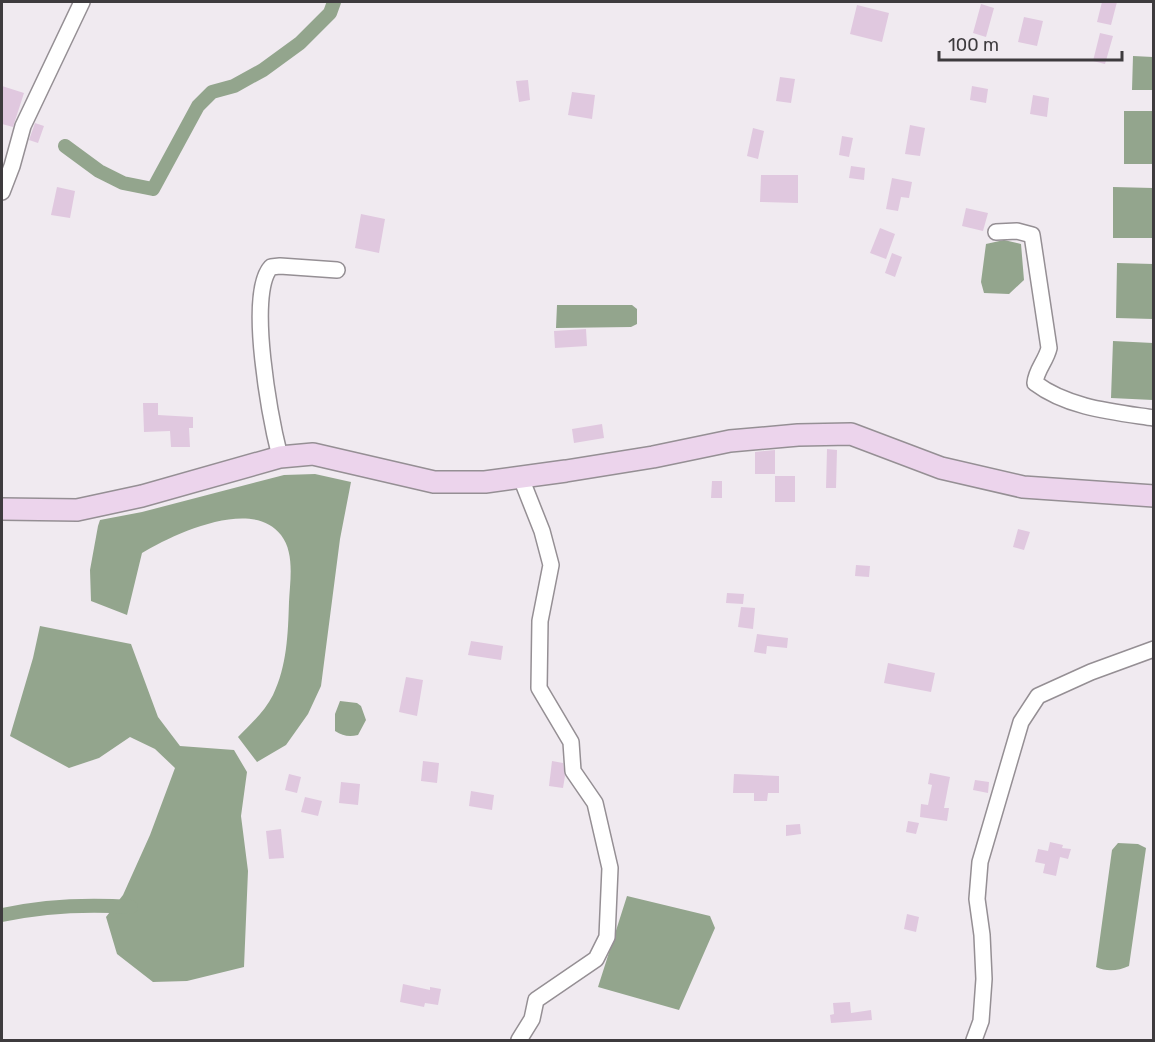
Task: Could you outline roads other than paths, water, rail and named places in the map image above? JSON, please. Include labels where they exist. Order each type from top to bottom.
[{"type":"street","points":[[2,192],[23,126],[81,2]]},
{"type":"street","points":[[996,232],[1017,231],[1032,235],[1049,348],[1045,362],[1036,375],[1035,383],[1061,397],[1085,405],[1107,411],[1154,418]]},
{"type":"street","points":[[280,457],[268,409],[263,360],[262,283],[266,272],[271,267],[337,270]]},
{"type":"street","points":[[2,509],[76,510],[142,496],[280,457],[313,454],[434,482],[485,482],[653,457],[730,441],[798,435],[851,434],[941,468],[1023,487],[1154,496]]},
{"type":"street","points":[[519,1041],[532,1019],[536,1000],[596,959],[607,937],[610,868],[595,803],[573,771],[571,742],[539,688],[540,621],[551,565],[542,531],[521,478]]},
{"type":"street","points":[[974,1041],[981,1021],[984,980],[982,935],[977,899],[980,862],[1021,722],[1038,696],[1092,672],[1154,649]]},
{"type":"waterway","points":[[65,146],[99,171],[123,183],[153,189],[198,106],[212,92],[234,86],[263,70],[300,43],[330,13],[334,2]]},
{"type":"waterway","points":[[2,915],[66,906],[131,907]]}]
